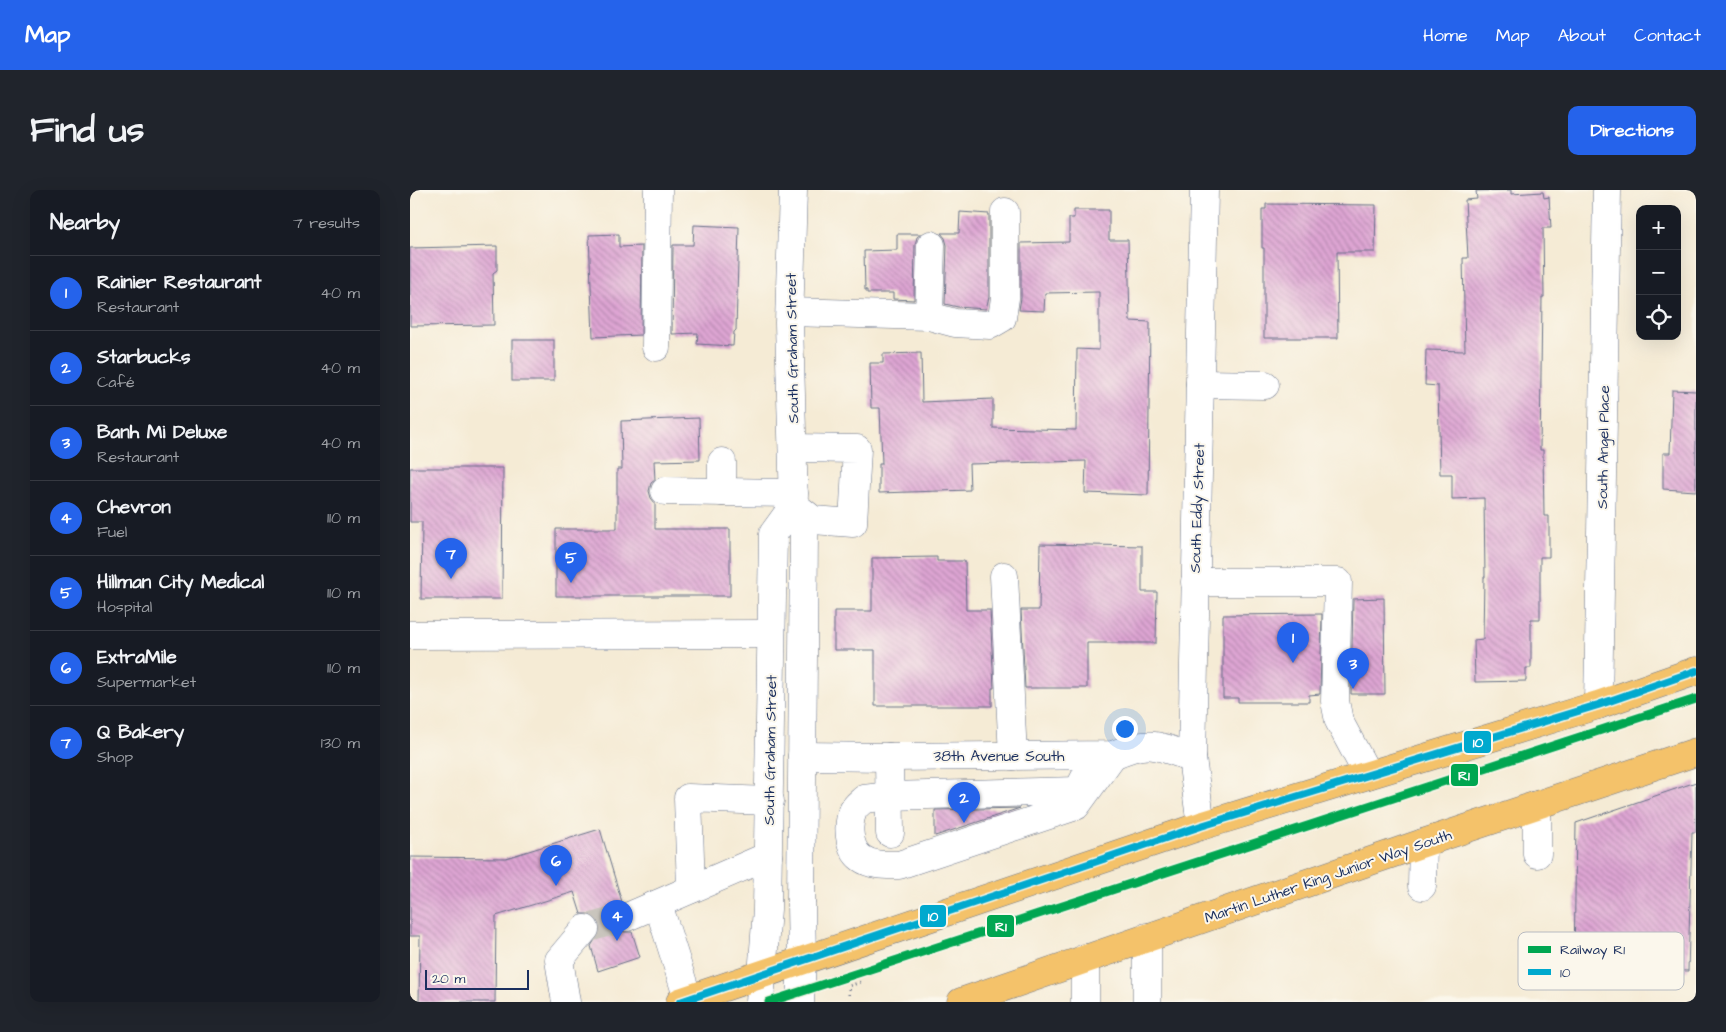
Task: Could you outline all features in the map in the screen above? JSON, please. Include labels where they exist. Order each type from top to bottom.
[{"type":"main road","points":[[684,1001],[1201,826],[1598,705],[1696,671]]},
{"type":"main road","name":"Martin Luther King Junior Way South","points":[[961,1002],[1423,843],[1696,752]]},
{"type":"street","points":[[656,347],[658,190]]},
{"type":"street","name":"South Graham Street","points":[[793,190],[790,312],[794,499],[804,533],[802,960],[800,1002]]},
{"type":"street","name":"South Eddy Street","points":[[1201,826],[1192,758],[1204,190]]},
{"type":"street","name":"South Angel Place","points":[[1598,705],[1607,190]]},
{"type":"street","points":[[790,312],[929,316],[955,323],[990,324],[1002,318],[1005,298],[1005,212]]},
{"type":"street","points":[[929,316],[930,245]]},
{"type":"street","points":[[1200,384],[1265,385]]},
{"type":"street","points":[[665,491],[722,492],[794,499],[813,520],[853,523],[857,449],[793,448]]},
{"type":"street","points":[[722,462],[722,492]]},
{"type":"street","name":"South Graham Street","points":[[760,1002],[767,909],[770,801],[773,534],[794,499]]},
{"type":"street","points":[[1004,576],[1013,756]]},
{"type":"street","points":[[1195,582],[1338,582],[1336,701],[1339,721],[1368,775]]},
{"type":"street","points":[[410,635],[771,634]]},
{"type":"street","name":"38th Avenue South","points":[[802,756],[1013,756],[1114,752],[1150,745],[1162,747],[1192,758]]},
{"type":"street","points":[[1114,752],[1076,806],[899,865],[879,865],[860,858],[850,841],[849,828],[854,810],[864,799],[889,796],[1078,791],[1114,752]]},
{"type":"street","points":[[889,757],[890,834]]},
{"type":"street","points":[[691,889],[688,798],[770,801]]},
{"type":"street","points":[[1537,805],[1537,854]]},
{"type":"street","points":[[1422,886],[1423,843]]},
{"type":"street","points":[[627,917],[768,856]]},
{"type":"street","points":[[658,904],[684,1001]]},
{"type":"street","points":[[566,1002],[559,960],[586,929]]},
{"type":"street","points":[[1147,938],[1147,1002]]},
{"type":"street","points":[[1085,958],[1085,1002]]},
{"type":"path","points":[[850,996],[850,986],[864,981]]},
{"type":"building","points":[[1511,190],[1511,194],[1543,192],[1544,198],[1549,197],[1551,228],[1543,228],[1544,297],[1542,297],[1540,450],[1543,450],[1544,516],[1549,516],[1549,557],[1540,557],[1540,619],[1531,619],[1531,668],[1526,668],[1526,681],[1475,682],[1474,640],[1483,639],[1485,577],[1484,498],[1452,499],[1452,474],[1440,474],[1438,386],[1425,385],[1426,350],[1465,351],[1463,258],[1468,258],[1465,200],[1477,199],[1476,191]]},
{"type":"building","points":[[1266,204],[1376,205],[1375,252],[1337,252],[1338,338],[1264,338],[1262,209],[1266,209]]},
{"type":"building","points":[[1074,210],[1109,210],[1109,240],[1128,240],[1130,321],[1150,322],[1148,495],[1085,493],[1086,461],[969,464],[970,490],[879,493],[879,464],[882,464],[880,408],[871,408],[870,363],[883,363],[883,354],[921,353],[922,402],[993,399],[993,428],[1076,430],[1077,349],[1099,350],[1099,292],[1045,293],[1044,311],[1019,310],[1021,298],[1021,243],[1069,242],[1069,218],[1074,218]]},
{"type":"building","points":[[960,212],[989,214],[989,297],[986,309],[945,304],[947,245],[941,233],[959,233]]},
{"type":"building","points":[[694,225],[739,227],[736,330],[734,332],[733,346],[697,344],[698,333],[672,334],[673,245],[693,245]]},
{"type":"building","points":[[619,234],[619,247],[642,246],[641,335],[593,337],[589,235]]},
{"type":"building","points":[[897,234],[921,234],[917,237],[915,245],[914,300],[893,299],[893,293],[867,293],[867,290],[865,290],[864,251],[897,250]]},
{"type":"building","points":[[497,246],[497,270],[493,273],[494,325],[410,326],[410,248]]},
{"type":"building","points":[[512,340],[554,340],[554,381],[512,381]]},
{"type":"building","points":[[1672,390],[1696,391],[1696,491],[1663,489],[1663,453],[1670,453]]},
{"type":"building","points":[[699,418],[700,460],[654,461],[655,480],[651,483],[649,491],[655,503],[655,529],[730,529],[730,596],[556,596],[556,529],[617,529],[617,469],[622,469],[621,421]]},
{"type":"building","points":[[410,468],[503,468],[502,599],[421,599],[422,522],[410,522]]},
{"type":"building","points":[[1040,544],[1142,546],[1142,592],[1157,592],[1156,643],[1087,643],[1087,688],[1025,688],[1021,610],[1039,610]]},
{"type":"building","points":[[937,557],[937,561],[965,561],[966,610],[990,610],[994,688],[992,688],[992,706],[875,706],[875,650],[834,650],[834,611],[872,611],[872,558]]},
{"type":"building","points":[[1384,598],[1385,694],[1351,694],[1353,599]]},
{"type":"building","points":[[1322,614],[1320,694],[1309,695],[1309,702],[1238,702],[1238,698],[1223,698],[1223,615]]},
{"type":"building","points":[[1696,782],[1696,832],[1692,832],[1688,971],[1684,971],[1684,932],[1574,932],[1576,823]]},
{"type":"building","points":[[1020,808],[935,836],[935,810]]},
{"type":"building","points":[[600,829],[622,902],[614,908],[611,916],[613,923],[618,930],[632,932],[640,957],[598,971],[591,946],[600,932],[600,924],[595,917],[581,914],[574,892],[496,916],[495,1002],[419,1002],[420,936],[410,936],[410,857],[506,858]]},
{"type":"tunnel","points":[[585,929],[627,917]]},
{"type":"rail line","name":"R1","points":[[769,1002],[1696,699]]},
{"type":"transit line","name":"10","points":[[680,1002],[1201,826],[1598,705],[1696,671]]},
{"type":"place","name":"Q Bakery","points":[[451,579]]},
{"type":"place","name":"Hillman City Medical","points":[[571,583]]},
{"type":"place","name":"Rainier Restaurant","points":[[1293,663]]},
{"type":"place","name":"Banh Mi Deluxe","points":[[1353,689]]},
{"type":"place","name":"Starbucks","points":[[964,823]]},
{"type":"place","name":"ExtraMile","points":[[556,886]]},
{"type":"place","name":"Chevron","points":[[617,941]]}]
